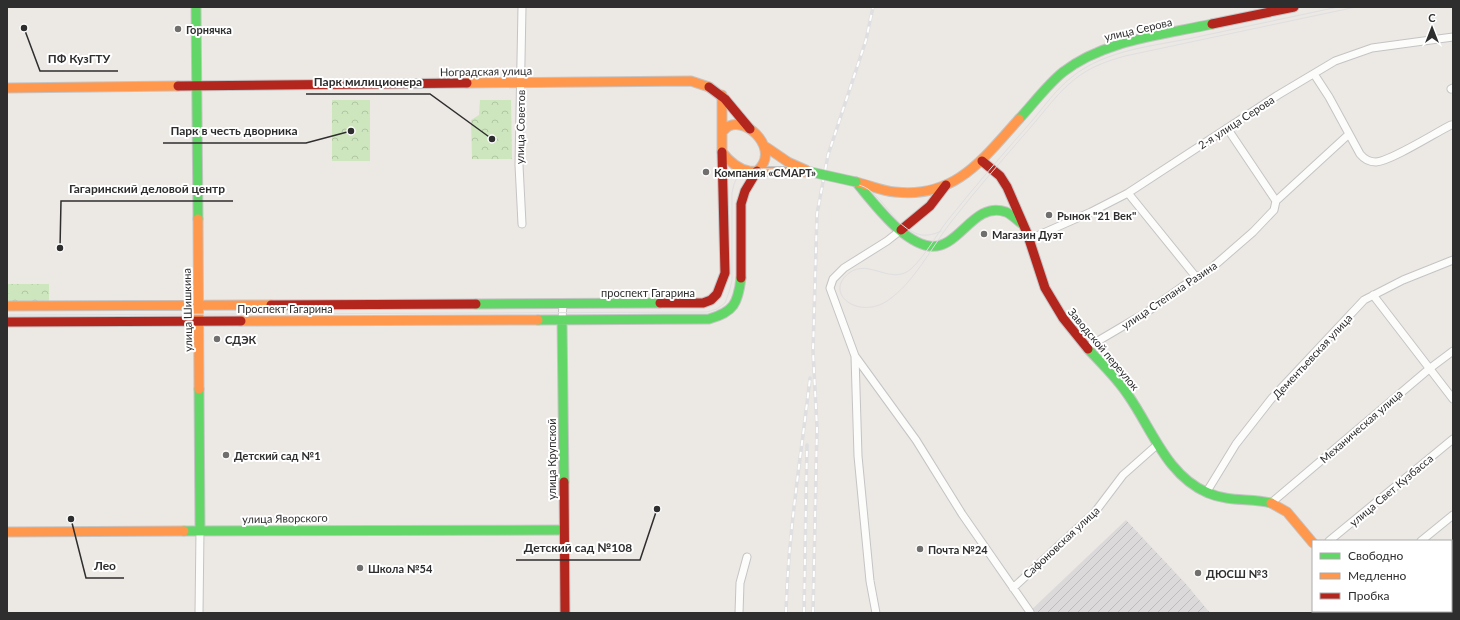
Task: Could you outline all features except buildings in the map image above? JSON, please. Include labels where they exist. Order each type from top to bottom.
[{"type":"main road","name":"улица Шишкина","points":[[196,7],[200,321],[200,530]]},
{"type":"main road","name":"улица Серова","points":[[811,172],[888,191],[905,193],[928,192],[962,177],[982,161],[1062,73],[1092,54],[1129,42],[1294,7]]},
{"type":"main road","name":"Ноградская улица","points":[[7,88],[691,81],[705,84],[722,95],[750,128]]},
{"type":"main road","points":[[722,95],[722,152],[728,159],[741,169],[756,171],[811,172]]},
{"type":"main road","points":[[722,132],[728,125],[734,123],[750,128],[766,147],[788,162],[811,172]]},
{"type":"main road","points":[[562,320],[709,319],[730,310],[738,296],[741,278],[741,202],[756,171],[766,161],[766,147]]},
{"type":"main road","name":"проспект Гагарина","points":[[528,304],[704,303],[714,298],[721,287],[725,273],[722,152]]},
{"type":"main road","name":"Заводской переулок","points":[[982,161],[999,176],[1006,185],[1030,239],[1044,287],[1057,311],[1086,348],[1128,394],[1158,444],[1179,472],[1195,488],[1206,493],[1241,500],[1271,503],[1284,509],[1312,542]]},
{"type":"main road","points":[[856,182],[901,230],[913,239],[931,247],[942,244],[981,215],[989,212],[1006,212],[1015,216],[1025,227]]},
{"type":"main road","points":[[901,230],[930,206],[946,185]]},
{"type":"main road","name":"Проспект Гагарина","points":[[7,306],[528,304]]},
{"type":"main road","name":"Проспект Гагарина","points":[[7,322],[562,320]]},
{"type":"main road","name":"улица Крупской","points":[[562,320],[565,613]]},
{"type":"main road","name":"улица Яворского","points":[[7,532],[200,530],[563,530]]},
{"type":"street","name":"улица Советов","points":[[522,7],[522,82],[519,165],[522,224]]},
{"type":"street","name":"2-я улица Серова","points":[[1030,239],[1091,212],[1128,193],[1227,128],[1335,61],[1365,49],[1453,37]]},
{"type":"street","points":[[1314,74],[1363,158],[1376,162],[1402,152],[1451,125]]},
{"type":"street","points":[[1227,128],[1276,201]]},
{"type":"street","name":"улица Степана Разина","points":[[1086,348],[1147,312],[1196,277],[1207,272],[1253,232],[1274,210],[1276,201],[1349,134]]},
{"type":"street","points":[[1128,193],[1196,277]]},
{"type":"street","points":[[901,230],[887,241],[844,268],[833,279],[830,288],[832,294],[855,356],[916,440],[962,514],[1030,612]]},
{"type":"street","name":"Дементьевская улица","points":[[1206,493],[1236,444],[1272,398],[1364,300],[1403,280],[1453,260]]},
{"type":"street","points":[[1373,295],[1428,369],[1453,399]]},
{"type":"street","name":"улица Крупской","points":[[562,304],[562,320]]},
{"type":"street","name":"Механическая улица","points":[[1271,503],[1428,369],[1453,351]]},
{"type":"street","points":[[855,356],[858,456],[870,581],[876,613]]},
{"type":"street","name":"улица Свет Кузбасса","points":[[1330,540],[1453,439]]},
{"type":"street","name":"Сафоновская улица","points":[[1013,588],[1095,512],[1123,475],[1158,444]]},
{"type":"street","points":[[1422,540],[1453,515]]},
{"type":"street","name":"улица Шишкина","points":[[199,613],[200,530]]},
{"type":"street","points":[[739,613],[740,583],[747,558]]},
{"type":"shaded area","points":[[1126,520],[1186,584],[1210,613],[1028,613]]},
{"type":"green space","points":[[332,100],[370,100],[370,161],[332,161]]},
{"type":"green space","points":[[480,100],[511,100],[512,159],[472,159],[471,120],[479,115]]},
{"type":"green space","points":[[7,254],[8,284],[49,284],[49,301],[7,301]]},
{"type":"tram line","points":[[1338,7],[1148,46],[1116,54],[1085,68],[1066,82],[1050,98],[958,207],[921,258],[911,269],[896,275],[864,268],[857,269],[849,273],[842,281],[840,288],[842,296],[847,302],[855,306],[865,307],[876,306],[897,294],[914,275],[960,210],[1051,102],[1069,84],[1087,71],[1105,62],[1125,56],[1356,7]]},
{"type":"tram line","points":[[7,315],[707,312],[717,309],[725,303],[732,280],[732,193],[735,183],[740,175],[746,171],[756,169],[788,170],[845,180],[868,189],[880,200],[896,219],[915,233],[925,235],[941,231]]},
{"type":"railway","points":[[813,613],[817,428],[813,351],[817,214],[828,155],[866,40],[873,7]]},
{"type":"railway","points":[[786,613],[789,554],[810,378]]},
{"type":"railway","points":[[804,613],[807,445]]},
{"type":"traffic: fast","points":[[196,7],[198,219]]},
{"type":"traffic: fast","points":[[1019,119],[1057,77],[1079,61],[1134,40],[1212,24]]},
{"type":"traffic: fast","points":[[811,172],[856,182]]},
{"type":"traffic: fast","points":[[856,182],[879,210],[898,229],[908,237],[929,246],[940,245],[949,241],[975,219],[984,213],[994,210],[1006,212],[1021,223]]},
{"type":"traffic: fast","points":[[538,320],[709,319],[724,313],[733,305],[738,294],[741,278]]},
{"type":"traffic: fast","points":[[476,304],[660,303]]},
{"type":"traffic: fast","points":[[562,320],[564,482]]},
{"type":"traffic: fast","points":[[1088,349],[1124,389],[1162,450],[1182,475],[1194,485],[1216,496],[1271,503]]},
{"type":"traffic: fast","points":[[199,389],[200,530]]},
{"type":"traffic: fast","points":[[184,531],[563,530]]},
{"type":"traffic: slow","points":[[467,83],[691,81],[709,87]]},
{"type":"traffic: slow","points":[[7,88],[178,86]]},
{"type":"traffic: slow","points":[[722,95],[722,152],[730,161],[749,171],[811,172]]},
{"type":"traffic: slow","points":[[856,182],[895,192],[916,193],[935,189],[951,183],[980,162],[1019,119]]},
{"type":"traffic: slow","points":[[722,132],[729,126],[737,125],[745,126],[753,131],[764,146],[765,154],[763,163],[757,171]]},
{"type":"traffic: slow","points":[[766,147],[788,162],[806,170]]},
{"type":"traffic: slow","points":[[198,219],[199,389]]},
{"type":"traffic: slow","points":[[7,306],[271,305]]},
{"type":"traffic: slow","points":[[241,321],[538,320]]},
{"type":"traffic: slow","points":[[1271,503],[1287,512],[1312,542]]},
{"type":"traffic: slow","points":[[7,532],[184,531]]},
{"type":"traffic: jam","points":[[1212,24],[1294,7]]},
{"type":"traffic: jam","points":[[178,86],[467,83]]},
{"type":"traffic: jam","points":[[709,87],[725,99],[750,129]]},
{"type":"traffic: jam","points":[[660,303],[703,303],[711,300],[717,294],[725,273],[722,152]]},
{"type":"traffic: jam","points":[[982,161],[1000,176],[1007,187],[1027,233],[1045,288],[1063,318],[1088,349]]},
{"type":"traffic: jam","points":[[741,278],[741,204],[745,191],[757,171]]},
{"type":"traffic: jam","points":[[901,230],[930,206],[946,185]]},
{"type":"traffic: jam","points":[[271,305],[476,304]]},
{"type":"traffic: jam","points":[[7,322],[241,321]]},
{"type":"traffic: jam","points":[[564,482],[565,613]]},
{"type":"place","name":"ПФ КузГТУ","points":[[24,28]]},
{"type":"place","name":"Горнячка","points":[[178,29]]},
{"type":"place","name":"Парк в честь дворника","points":[[351,131]]},
{"type":"place","name":"Парк милиционера","points":[[492,139]]},
{"type":"place","name":"Компания «СМАРТ»","points":[[706,172]]},
{"type":"place","name":"Рынок \"21 Век\"","points":[[1049,215]]},
{"type":"place","name":"Магазин Дуэт","points":[[984,234]]},
{"type":"place","name":"Гагаринский деловой центр","points":[[60,248]]},
{"type":"place","name":"СДЭК","points":[[217,339]]},
{"type":"place","name":"Детский сад №1","points":[[226,455]]},
{"type":"place","name":"Детский сад №108","points":[[657,509]]},
{"type":"place","name":"Лео","points":[[71,519]]},
{"type":"place","name":"Почта №24","points":[[920,549]]},
{"type":"place","name":"Школа №54","points":[[360,568]]},
{"type":"place","name":"ДЮСШ №3","points":[[1198,573]]}]
